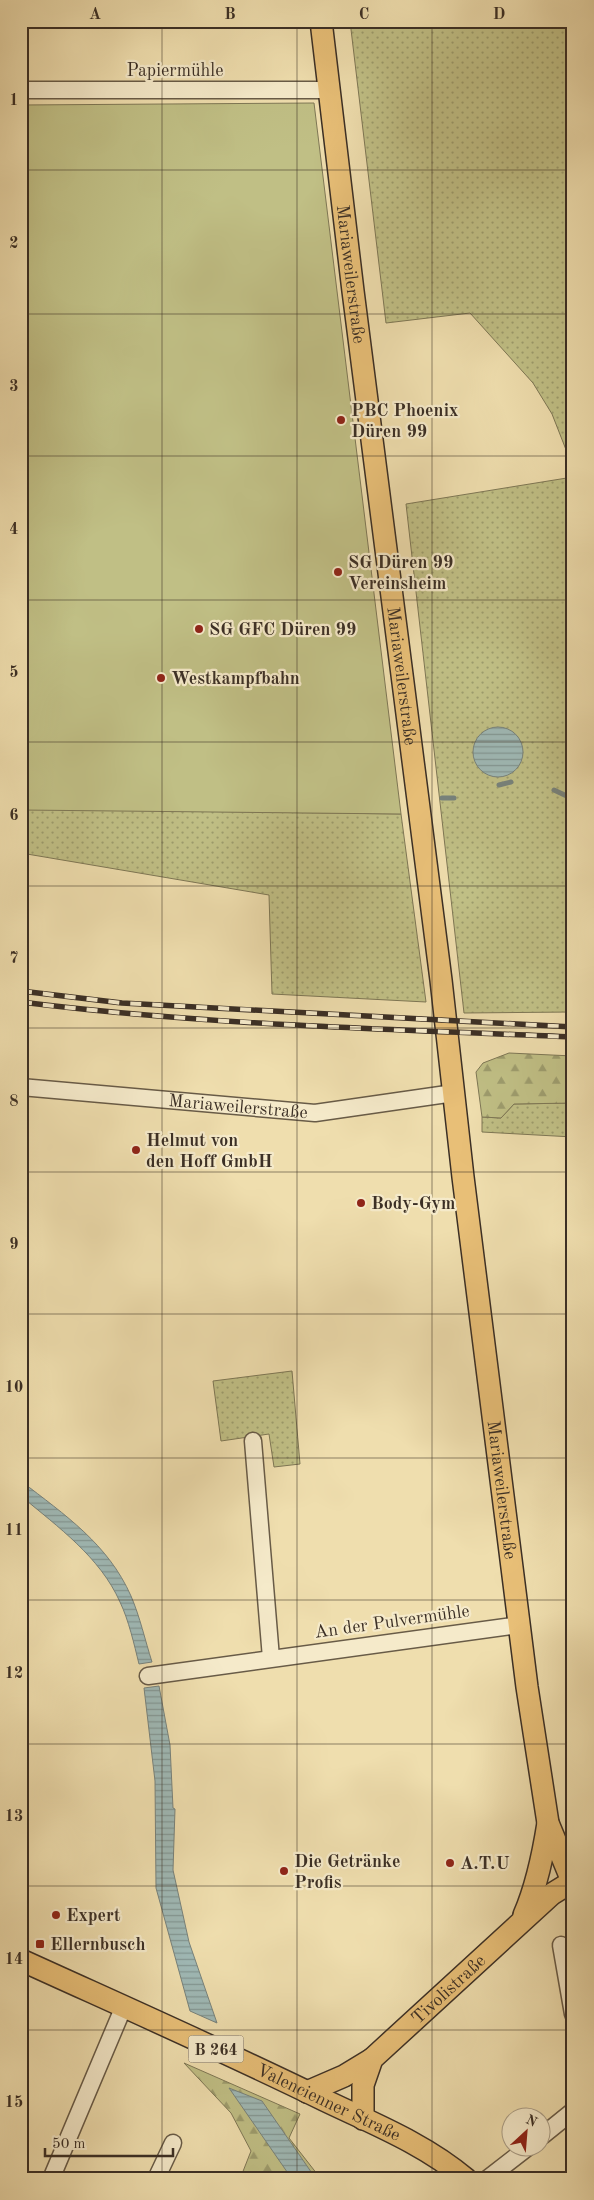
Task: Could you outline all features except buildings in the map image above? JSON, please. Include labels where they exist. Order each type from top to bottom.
[{"type":"main road","name":"Mariaweilerstraße","points":[[321,21],[519,1625],[548,1823],[572,1881]]},
{"type":"main road","points":[[521,1922],[537,1883],[548,1823],[573,1837]]},
{"type":"main road","name":"Tivolistraße","points":[[363,2120],[363,2085],[372,2059],[552,1894],[572,1881]]},
{"type":"main road","name":"Valencienner Straße","points":[[21,1960],[307,2092],[422,2149],[451,2166],[466,2179]]},
{"type":"main road","points":[[307,2092],[344,2076],[372,2059]]},
{"type":"street","name":"Papiermühle","points":[[21,90],[330,90]]},
{"type":"street","name":"Mariaweilerstraße","points":[[21,1087],[314,1113],[454,1093]]},
{"type":"street","points":[[253,1441],[271,1658]]},
{"type":"street","name":"An der Pulvermühle","points":[[148,1676],[519,1625]]},
{"type":"street","points":[[561,1945],[573,2014]]},
{"type":"street","points":[[50,2179],[124,2006]]},
{"type":"street","points":[[552,2128],[573,2111]]},
{"type":"street","points":[[156,2179],[173,2143]]},
{"type":"street","points":[[487,2179],[514,2158]]},
{"type":"green space","points":[[350,21],[573,21],[572,465],[552,414],[533,383],[470,313],[386,323]]},
{"type":"green space","name":"SG GFC Düren 99","points":[[314,103],[401,814],[21,810],[21,105]]},
{"type":"green space","points":[[573,477],[573,1012],[464,1013],[406,504]]},
{"type":"green space","points":[[21,809],[401,814],[426,1002],[272,994],[269,895],[21,853]]},
{"type":"green space","points":[[509,1053],[573,1056],[573,1103],[514,1104],[501,1118],[482,1117],[476,1072],[483,1063]]},
{"type":"green space","points":[[573,1103],[573,1137],[482,1132],[482,1117],[501,1118],[514,1104]]},
{"type":"green space","points":[[292,1371],[300,1464],[274,1467],[269,1434],[221,1441],[213,1381]]},
{"type":"green space","points":[[184,2063],[300,2114],[289,2138],[321,2179],[240,2179],[251,2151],[231,2113]]},
{"type":"water","points":[[493,727],[503,727],[516,734],[523,747],[523,757],[516,770],[503,777],[493,777],[484,773],[477,766],[473,757],[473,747],[477,738],[484,731]]},
{"type":"water","points":[[21,1481],[84,1532],[110,1561],[131,1596],[152,1662],[139,1664],[123,1609],[112,1586],[90,1557],[77,1544],[21,1496]]},
{"type":"water","points":[[159,1686],[170,1745],[173,1808],[175,1809],[173,1870],[189,1942],[217,2023],[190,2011],[156,1888],[155,1781],[144,1688]]},
{"type":"water","points":[[229,2088],[262,2101],[316,2179],[292,2179]]},
{"type":"waterway","points":[[499,785],[511,782]]},
{"type":"waterway","points":[[554,790],[573,799]]},
{"type":"waterway","points":[[442,798],[454,798]]},
{"type":"railway","points":[[21,991],[122,1003],[573,1027]]},
{"type":"railway","points":[[21,1002],[90,1010],[228,1021],[573,1037]]},
{"type":"place","name":"PBC Phoenix Düren 99","points":[[341,420]]},
{"type":"place","name":"SG Düren 99 Vereinsheim","points":[[338,572]]},
{"type":"place","name":"SG GFC Düren 99","points":[[199,629]]},
{"type":"place","name":"Westkampfbahn","points":[[161,678]]},
{"type":"place","name":"Helmut von den Hoff GmbH","points":[[136,1150]]},
{"type":"place","name":"Body-Gym","points":[[361,1203]]},
{"type":"place","name":"A.T.U","points":[[450,1863]]},
{"type":"place","name":"Die Getränke Profis","points":[[284,1871]]},
{"type":"place","name":"Expert","points":[[56,1915]]},
{"type":"place","name":"Ellernbusch","points":[[40,1944]]}]
